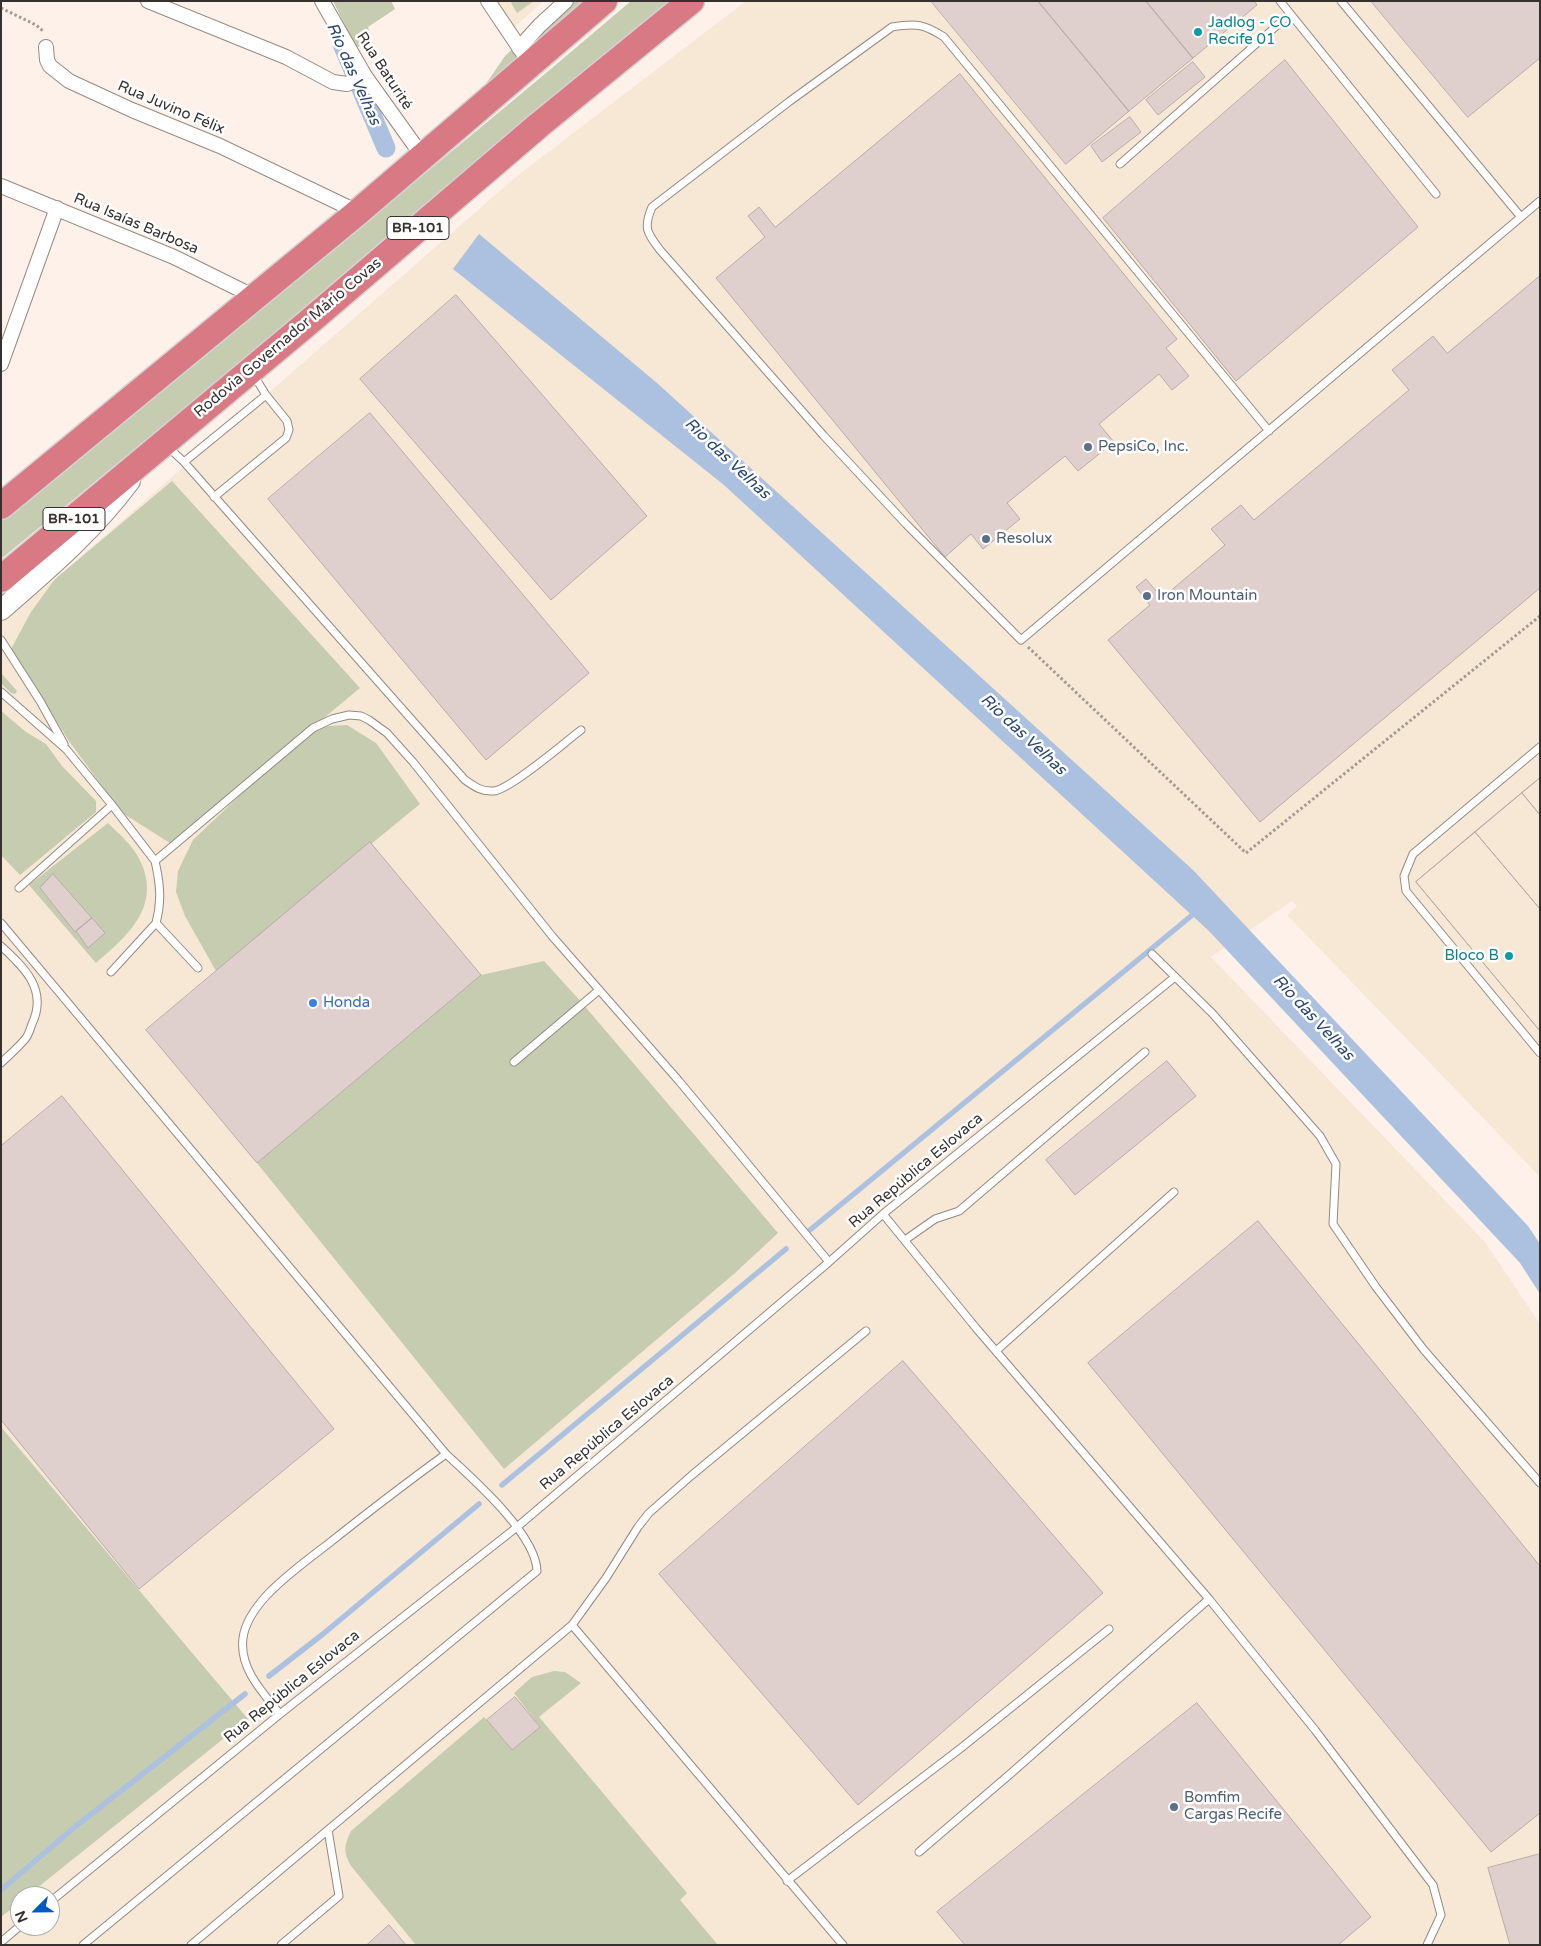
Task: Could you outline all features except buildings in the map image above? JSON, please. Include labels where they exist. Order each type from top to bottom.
[{"type":"highway","name":"BR-101","points":[[4,503],[423,157],[525,56],[604,1]]},
{"type":"highway","name":"Rodovia Governador Mário Covas","points":[[1,579],[251,370],[539,125],[691,1]]},
{"type":"main road","points":[[1,610],[87,533],[112,505],[155,450]]},
{"type":"street","points":[[148,1],[286,57],[333,82],[347,84],[359,79]]},
{"type":"street","name":"Rua Baturité","points":[[322,1],[359,79],[423,157]]},
{"type":"street","points":[[488,1],[525,56]]},
{"type":"street","points":[[525,56],[540,25],[566,1]]},
{"type":"street","name":"Rua Juvino Félix","points":[[46,46],[47,60],[50,66],[69,81],[132,110],[220,146],[358,212]]},
{"type":"street","name":"Rua Isaías Barbosa","points":[[1,186],[174,257],[255,297]]},
{"type":"street","points":[[1,364],[57,208]]},
{"type":"lane","points":[[1280,1],[1436,194]]},
{"type":"lane","points":[[1341,1],[1521,216]]},
{"type":"lane","points":[[1120,164],[1290,14]]},
{"type":"lane","points":[[1269,431],[944,37],[928,27],[912,23],[892,27],[790,101],[652,208],[646,221],[649,234],[660,250],[831,444],[906,524],[1021,640],[1269,431],[1521,216],[1540,201]]},
{"type":"lane","points":[[214,496],[286,438],[290,430],[287,421],[266,394],[251,370]]},
{"type":"lane","points":[[184,462],[266,394]]},
{"type":"lane","points":[[155,450],[184,462],[465,780],[479,790],[495,791],[510,785],[581,730]]},
{"type":"lane","points":[[1,640],[40,701],[66,749]]},
{"type":"lane","points":[[1,692],[66,749],[155,861],[160,884],[161,907],[156,924],[111,972]]},
{"type":"lane","points":[[155,861],[313,728],[332,719],[349,716],[361,716],[369,720],[387,733],[413,762],[552,936],[679,1081],[829,1262]]},
{"type":"lane","points":[[1540,747],[1413,854],[1404,876],[1406,890],[1540,1053]]},
{"type":"lane","points":[[19,888],[112,805]]},
{"type":"lane","points":[[1,923],[446,1454],[479,1485],[517,1527],[529,1544],[537,1562],[537,1571],[83,1945]]},
{"type":"lane","points":[[156,924],[198,968]]},
{"type":"lane","points":[[1,946],[17,960],[27,973],[35,987],[39,1001],[38,1011],[26,1038],[1,1063]]},
{"type":"lane","points":[[1152,954],[1212,1014],[1320,1136],[1336,1164],[1334,1224],[1376,1287],[1424,1350],[1540,1483]]},
{"type":"lane","name":"Rua República Eslovaca","points":[[60,1894],[280,1714],[517,1527],[883,1214],[1175,977]]},
{"type":"lane","points":[[514,1062],[599,990]]},
{"type":"lane","points":[[904,1240],[935,1219],[959,1212],[1145,1052]]},
{"type":"lane","points":[[996,1351],[1174,1192]]},
{"type":"lane","points":[[883,1214],[996,1351],[1209,1599],[1315,1730],[1433,1885],[1441,1915],[1427,1945]]},
{"type":"lane","points":[[191,1945],[572,1626],[649,1513],[866,1330]]},
{"type":"lane","points":[[280,1714],[259,1688],[248,1670],[242,1649],[246,1625],[255,1610],[267,1595],[304,1562],[374,1506],[446,1454]]},
{"type":"lane","points":[[919,1852],[1209,1599]]},
{"type":"lane","points":[[572,1626],[843,1945]]},
{"type":"lane","points":[[788,1881],[961,1748],[1109,1629]]},
{"type":"lane","points":[[282,1945],[338,1896],[328,1830]]},
{"type":"path","points":[[1,8],[40,28],[44,34],[46,46]]},
{"type":"path","points":[[1021,640],[1246,853],[1540,616]]},
{"type":"shaded area","points":[[494,1],[544,1],[513,28]]},
{"type":"shaded area","points":[[746,1],[1540,1],[1540,1177],[1287,915],[1297,906],[1292,901],[1211,957],[1485,1242],[1540,1324],[1540,1945],[1,1945],[1,622],[55,579],[517,176]]},
{"type":"green space","points":[[333,1],[391,1],[395,9],[368,27],[371,40],[356,48]]},
{"type":"green space","points":[[510,1],[534,1],[517,13]]},
{"type":"green space","points":[[562,1],[593,1],[468,110],[505,56]]},
{"type":"green space","points":[[631,1],[671,1],[407,219],[245,358],[1,559],[1,515],[239,325]]},
{"type":"green space","points":[[172,481],[360,688],[313,727],[347,725],[376,743],[420,804],[216,971],[185,916],[176,892],[178,871],[193,840],[302,736],[173,845],[121,812],[69,741],[11,649],[31,612],[55,579]]},
{"type":"green space","points":[[1,673],[17,691],[15,694],[11,693],[1,683]]},
{"type":"green space","points":[[1,711],[26,732],[46,744],[62,766],[96,801],[96,812],[20,875],[1,855]]},
{"type":"green space","points":[[108,823],[137,855],[145,872],[147,888],[145,903],[131,929],[96,963],[29,885]]},
{"type":"green space","points":[[544,961],[778,1233],[735,1273],[504,1469],[257,1163],[481,975]]},
{"type":"green space","points":[[1,1427],[248,1719],[39,1886],[10,1886],[10,1910],[1,1917]]},
{"type":"green space","points":[[554,1671],[565,1672],[581,1683],[539,1717],[687,1893],[680,1900],[718,1945],[416,1945],[351,1866],[345,1848],[351,1831],[484,1717],[512,1750],[540,1727],[514,1693],[532,1677]]},
{"type":"water","points":[[479,234],[657,383],[1193,870],[1528,1226],[1540,1244],[1540,1294],[1520,1263],[1209,931],[724,485],[453,269]]},
{"type":"waterway","name":"Rio das Velhas","points":[[342,44],[386,148]]},
{"type":"waterway","points":[[810,1230],[1196,912]]},
{"type":"waterway","points":[[502,1485],[786,1249]]},
{"type":"waterway","points":[[269,1676],[323,1634],[479,1504]]},
{"type":"waterway","points":[[1,1890],[76,1826],[245,1694]]},
{"type":"place","name":"Jadlog - CO Recife 01","points":[[1198,32]]},
{"type":"place","name":"PepsiCo, Inc.","points":[[1088,447]]},
{"type":"place","name":"Resolux","points":[[986,539]]},
{"type":"place","name":"Iron Mountain","points":[[1147,596]]},
{"type":"place","name":"Bloco B","points":[[1509,956]]},
{"type":"place","name":"Honda","points":[[313,1003]]},
{"type":"place","name":"Bomfim Cargas Recife","points":[[1174,1807]]}]
